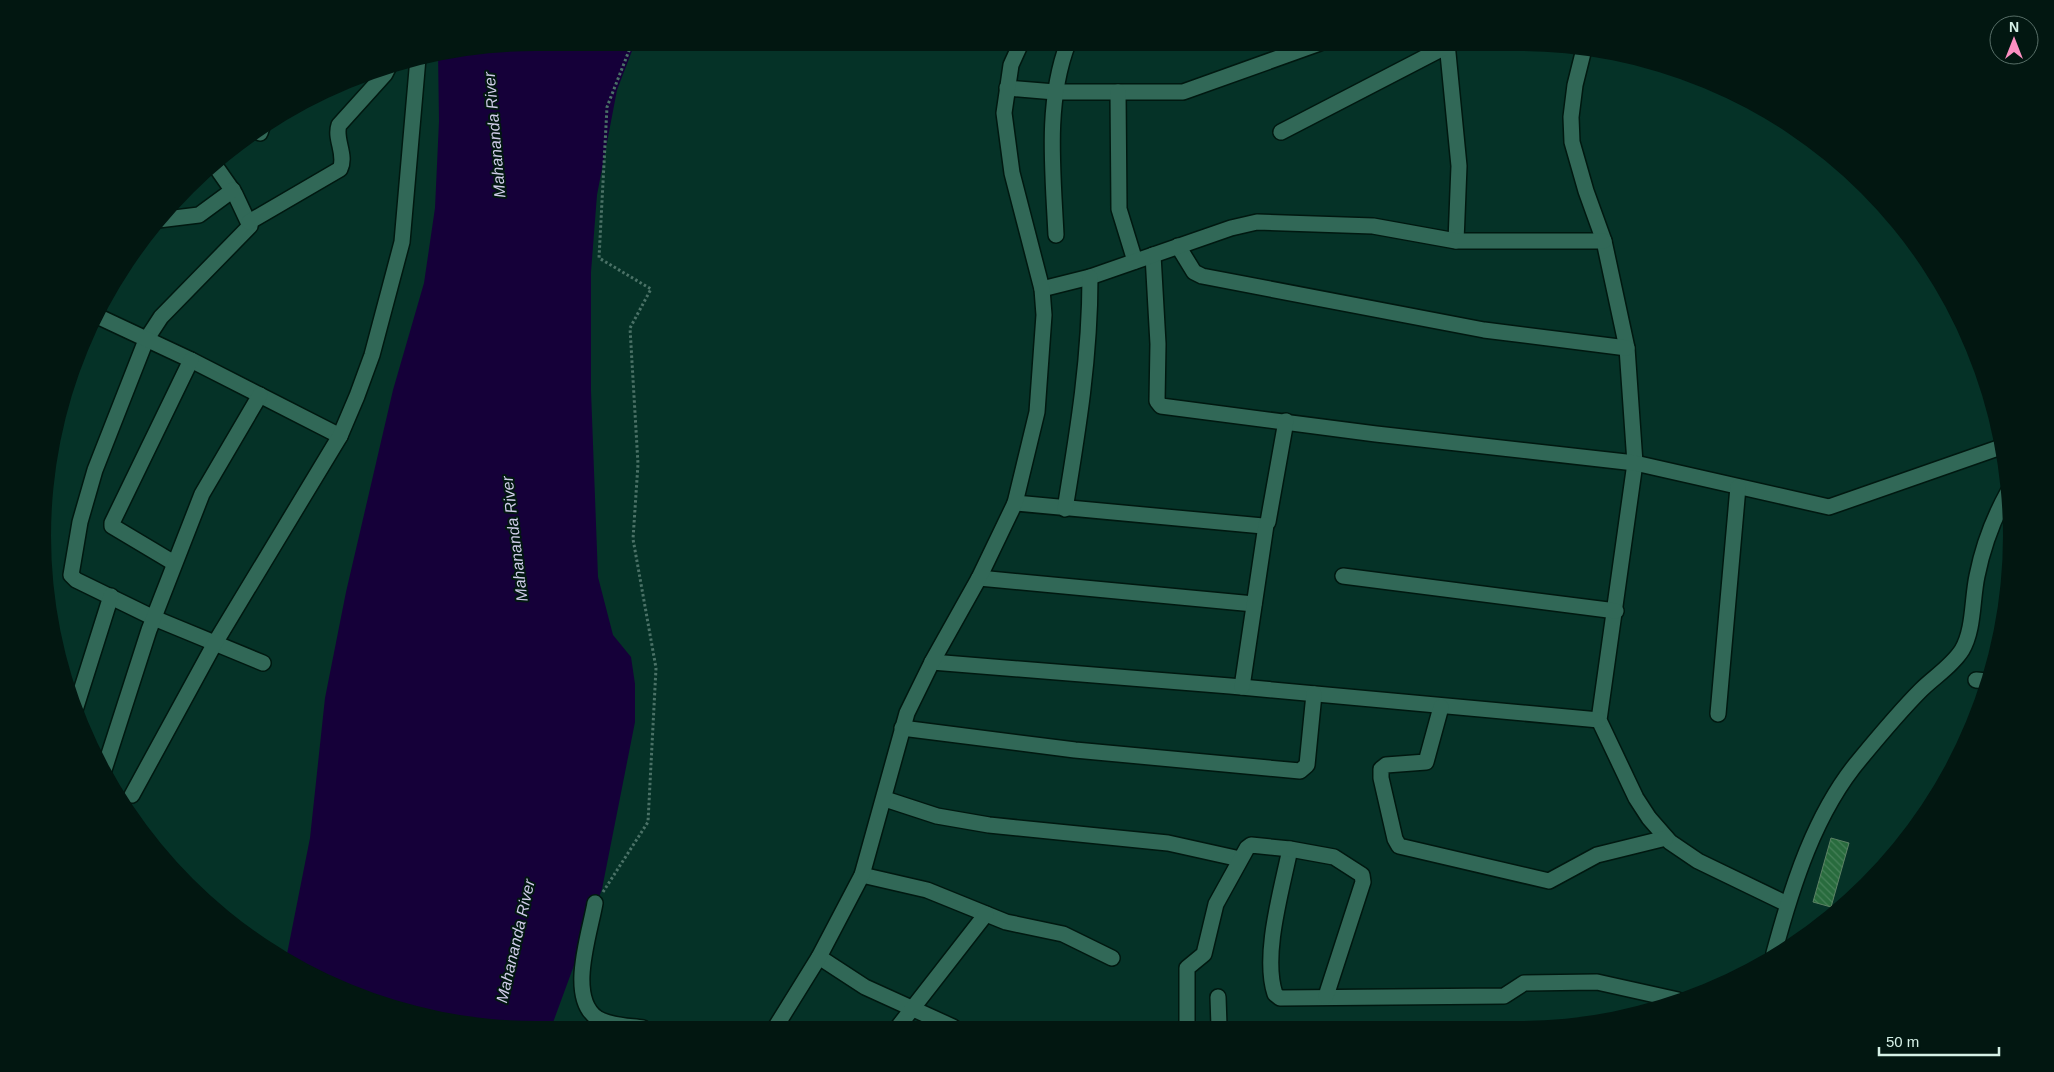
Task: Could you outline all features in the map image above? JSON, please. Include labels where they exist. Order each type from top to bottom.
[{"type":"street","points":[[779,1021],[819,957],[862,875],[885,799],[902,728],[932,662],[979,578],[1015,503],[1037,412],[1044,315],[1042,289],[1012,173],[1004,114],[1011,65],[1017,51]]},
{"type":"street","points":[[1056,235],[1053,155],[1055,92],[1066,51]]},
{"type":"street","points":[[1007,88],[1055,92],[1183,92],[1281,51]]},
{"type":"street","points":[[1281,132],[1436,51]]},
{"type":"street","points":[[1448,51],[1459,166],[1456,241]]},
{"type":"street","points":[[1582,55],[1575,85],[1571,117],[1572,142],[1586,191],[1604,241],[1627,348],[1635,463],[1616,611],[1599,720],[1636,798],[1649,818],[1666,838],[1698,861],[1787,904]]},
{"type":"street","points":[[132,795],[215,643],[340,436],[372,355],[402,242],[417,67]]},
{"type":"street","points":[[263,663],[154,618],[76,580],[71,575],[70,570],[80,522],[95,470],[146,340],[161,317],[249,227],[250,222],[338,172],[342,161],[337,134],[338,125],[383,76]]},
{"type":"street","points":[[1118,92],[1119,209],[1134,261]]},
{"type":"street","points":[[218,170],[250,222]]},
{"type":"street","points":[[170,219],[199,215],[232,190]]},
{"type":"street","points":[[1042,289],[1090,277],[1243,224],[1257,222],[1373,226],[1456,241],[1604,241]]},
{"type":"street","points":[[1178,246],[1194,272],[1202,276],[1484,330],[1627,348]]},
{"type":"street","points":[[1153,255],[1158,344],[1157,401],[1159,406],[1376,434],[1635,463],[1822,506],[1834,506],[1994,448]]},
{"type":"street","points":[[1065,509],[1081,415],[1089,342],[1090,277]]},
{"type":"street","points":[[103,319],[191,360],[340,436]]},
{"type":"street","points":[[174,563],[112,526],[112,523],[191,360]]},
{"type":"street","points":[[107,761],[154,618],[202,494],[260,395]]},
{"type":"street","points":[[1242,687],[1266,525],[1286,421]]},
{"type":"street","points":[[1718,714],[1738,487]]},
{"type":"street","points":[[1015,503],[1259,527],[1266,525]]},
{"type":"street","points":[[1776,946],[1787,904],[1823,815],[1838,787],[1860,758],[1921,690],[1962,650],[1969,624],[1983,549],[1995,515],[2002,503]]},
{"type":"street","points":[[1343,576],[1616,611]]},
{"type":"street","points":[[979,578],[1254,604]]},
{"type":"street","points":[[79,698],[112,596]]},
{"type":"street","points":[[932,662],[1242,687],[1441,707],[1599,720]]},
{"type":"street","points":[[902,728],[1075,750],[1300,771],[1307,765],[1314,694]]},
{"type":"street","points":[[1441,707],[1426,762],[1386,764],[1381,769],[1391,822],[1396,842],[1399,846],[1548,881],[1597,855],[1666,838]]},
{"type":"street","points":[[885,799],[937,816],[989,825],[1160,842],[1240,859]]},
{"type":"street","points":[[1187,1021],[1187,968],[1204,954],[1216,904],[1246,848],[1251,845],[1290,848],[1334,856],[1362,875],[1363,882],[1326,996]]},
{"type":"street","points":[[1290,848],[1273,929],[1271,976],[1275,994],[1280,998],[1326,996],[1504,996],[1524,983],[1596,982],[1666,997]]},
{"type":"street","points":[[862,875],[927,890],[1024,927],[1063,934],[1112,958]]},
{"type":"street","points":[[596,903],[580,981],[584,998],[592,1014],[599,1019],[609,1021]]},
{"type":"street","points":[[903,1021],[986,914]]},
{"type":"street","points":[[819,957],[865,987],[939,1021]]},
{"type":"street","points":[[1218,998],[1219,1021]]},
{"type":"path","points":[[596,903],[648,822],[656,668],[633,539],[638,464],[630,328],[651,289],[598,258],[607,106],[629,51]]},
{"type":"water","name":"Mahananda River","points":[[632,51],[617,90],[597,195],[591,272],[591,391],[598,577],[613,635],[631,657],[635,684],[635,722],[602,889],[554,1021],[473,1017],[411,1004],[350,984],[287,952],[310,838],[325,698],[346,592],[393,390],[424,283],[435,208],[439,121],[438,62],[473,55],[504,52]]},
{"type":"building","points":[[1831,838],[1849,843],[1831,906],[1813,902]]}]
